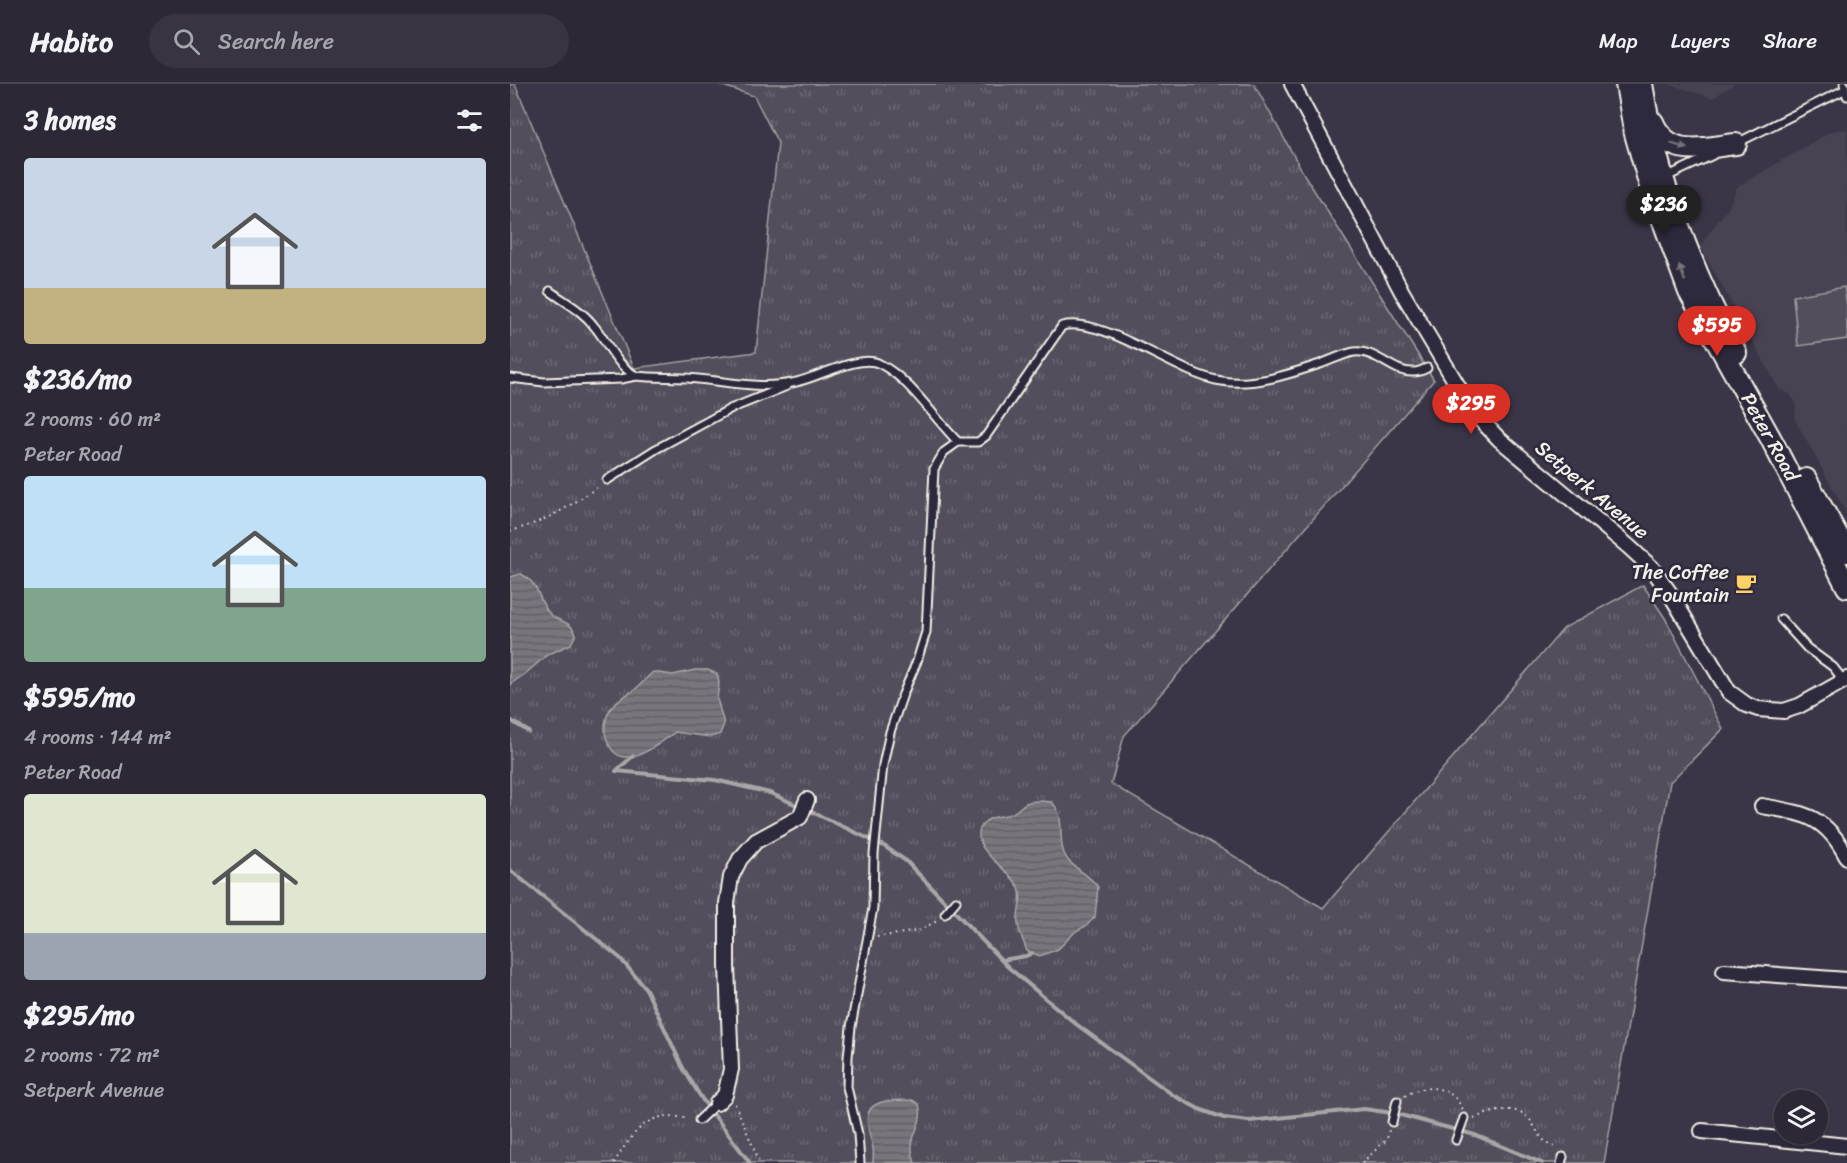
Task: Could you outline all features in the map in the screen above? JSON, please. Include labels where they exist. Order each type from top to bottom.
[{"type":"main road","name":"Peter Road","points":[[1626,84],[1634,130],[1729,340],[1847,552]]},
{"type":"main road","name":"Peter Road","points":[[1643,94],[1656,181],[1689,292],[1771,439],[1847,587]]},
{"type":"main road","points":[[1643,94],[1658,134],[1679,148],[1690,150],[1736,144]]},
{"type":"street","name":"Setperk Avenue","points":[[1292,84],[1402,292],[1474,413],[1499,440],[1647,562],[1669,592],[1729,692],[1747,705],[1769,711],[1784,711],[1799,706],[1845,680]]},
{"type":"street","points":[[717,1103],[725,1095],[731,1069],[727,903],[731,877],[740,859],[756,841],[800,817],[807,800]]},
{"type":"street","points":[[1762,807],[1797,812],[1816,820],[1835,837],[1847,857]]},
{"type":"street","points":[[1724,970],[1847,980]]},
{"type":"street","points":[[1702,1131],[1847,1146]]},
{"type":"lane","points":[[1656,181],[1845,90]]},
{"type":"lane","points":[[550,291],[583,315],[595,327],[614,358],[636,376]]},
{"type":"lane","points":[[860,1163],[858,1134],[847,1087],[851,1027],[873,908],[876,832],[883,765],[890,732],[926,632],[934,469],[944,452],[958,442],[978,442],[986,436],[1062,326],[1074,323],[1115,336],[1214,380],[1232,382],[1261,380],[1308,368],[1355,352],[1368,354],[1401,370],[1413,372],[1427,369]]},
{"type":"lane","points":[[607,480],[656,449],[730,409],[848,364],[869,360],[880,364],[901,380],[958,442]]},
{"type":"lane","points":[[510,378],[544,382],[621,379],[636,376],[766,385],[792,384]]},
{"type":"lane","points":[[1781,619],[1807,648],[1833,667],[1845,680]]},
{"type":"lane","points":[[942,917],[956,901]]},
{"type":"lane","points":[[1392,1122],[1397,1102]]},
{"type":"lane","points":[[701,1118],[717,1103]]},
{"type":"lane","points":[[1456,1140],[1463,1120]]},
{"type":"path","points":[[510,531],[543,520],[607,480]]},
{"type":"path","points":[[868,939],[918,931],[932,925],[942,917]]},
{"type":"path","points":[[1397,1102],[1417,1089],[1430,1087],[1447,1092],[1460,1103],[1464,1112],[1463,1120],[1495,1112],[1519,1110],[1529,1118],[1546,1143],[1563,1153],[1562,1160]]},
{"type":"path","points":[[734,1097],[735,1108],[760,1163]]},
{"type":"path","points":[[614,1163],[627,1141],[640,1127],[652,1120],[669,1116],[701,1118]]},
{"type":"path","points":[[1362,1163],[1387,1139]]},
{"type":"shaded area","points":[[1669,84],[1734,84],[1713,98]]},
{"type":"shaded area","points":[[1847,129],[1847,514],[1795,420],[1796,403],[1790,394],[1779,389],[1701,248],[1708,234],[1729,207],[1737,187],[1830,132]]},
{"type":"shaded area","points":[[521,574],[533,584],[546,610],[567,624],[576,634],[571,644],[547,655],[510,684],[510,577]]},
{"type":"shaded area","points":[[695,670],[708,670],[717,674],[719,683],[717,699],[724,724],[720,734],[710,737],[675,732],[639,755],[620,756],[613,751],[607,740],[605,724],[607,715],[616,702],[636,689],[653,672],[673,675]]},
{"type":"shaded area","points":[[1028,802],[1052,802],[1057,809],[1061,823],[1062,845],[1067,859],[1098,887],[1095,917],[1086,926],[1076,931],[1058,949],[1040,956],[1027,951],[1019,931],[1021,897],[1019,888],[987,853],[979,837],[982,825],[988,820],[1012,813]]},
{"type":"shaded area","points":[[912,1100],[919,1104],[920,1109],[920,1119],[912,1143],[915,1163],[873,1163],[867,1123],[869,1111],[879,1103]]},
{"type":"green space","points":[[510,84],[515,84],[634,368],[756,352],[778,143],[754,96],[717,84],[1254,84],[1305,176],[1434,380],[1124,736],[1111,784],[1323,908],[1564,628],[1643,585],[1665,618],[1723,729],[1670,782],[1604,1163],[510,1163]]},
{"type":"green space","points":[[1844,287],[1847,305],[1847,339],[1798,346],[1793,296]]},
{"type":"waterway","points":[[510,720],[529,732]]},
{"type":"waterway","points":[[617,770],[633,756]]},
{"type":"waterway","points":[[616,771],[715,780],[770,793],[801,807]]},
{"type":"waterway","points":[[808,810],[884,846],[906,861],[1008,967],[1076,1024],[1173,1095],[1199,1109],[1224,1118],[1249,1121],[1364,1109],[1393,1113],[1475,1135],[1542,1163]]},
{"type":"waterway","points":[[510,870],[620,958],[646,989],[683,1068],[702,1099],[750,1163]]},
{"type":"waterway","points":[[1002,960],[1032,953]]},
{"type":"place","name":"The Coffee Fountain","points":[[1746,583]]}]
